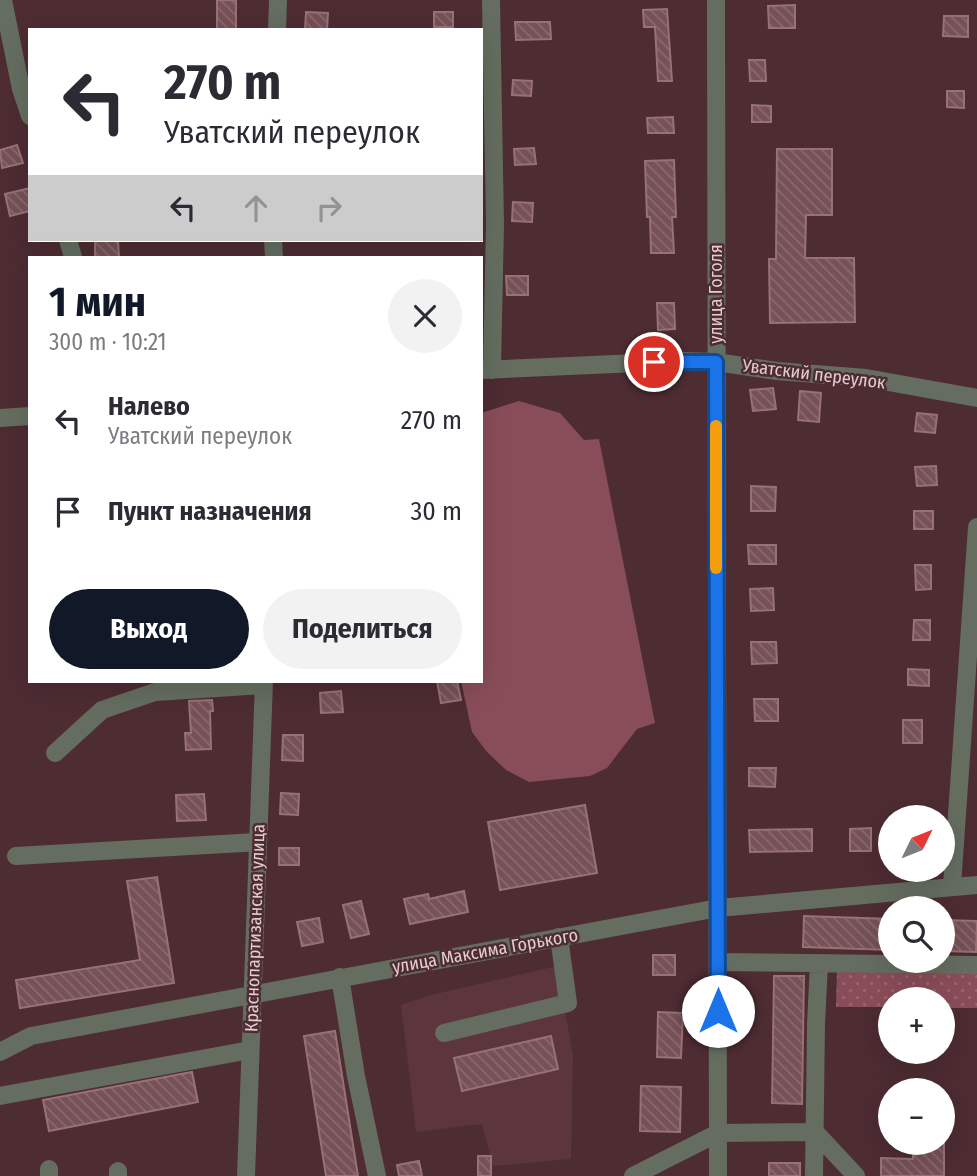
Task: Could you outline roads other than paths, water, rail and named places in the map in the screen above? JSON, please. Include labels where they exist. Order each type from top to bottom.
[{"type":"street","points":[[3,0],[21,89],[28,110]]},
{"type":"street","points":[[277,28],[278,0]]},
{"type":"street","points":[[487,370],[495,224],[491,0]]},
{"type":"street","name":"улица Гоголя","points":[[716,0],[718,1176]]},
{"type":"street","name":"Уватский переулок","points":[[487,370],[681,361],[716,362],[777,371],[866,378],[977,398]]},
{"type":"street","points":[[0,418],[28,416]]},
{"type":"street","points":[[952,886],[977,527]]},
{"type":"street","points":[[55,753],[103,710],[129,701],[156,692],[264,683]]},
{"type":"street","name":"Краснопартизанская улица","points":[[246,1176],[264,683]]},
{"type":"street","points":[[16,856],[258,842]]},
{"type":"street","name":"улица Максима Горького","points":[[0,1052],[32,1036],[718,908],[977,885]]},
{"type":"street","points":[[444,1033],[568,1003],[559,937]]},
{"type":"street","points":[[718,962],[977,965]]},
{"type":"street","points":[[814,1176],[819,963]]},
{"type":"street","points":[[340,977],[356,1076],[377,1176]]},
{"type":"street","points":[[0,1096],[250,1050]]},
{"type":"street","points":[[633,1176],[718,1133],[815,1132],[856,1176]]}]
